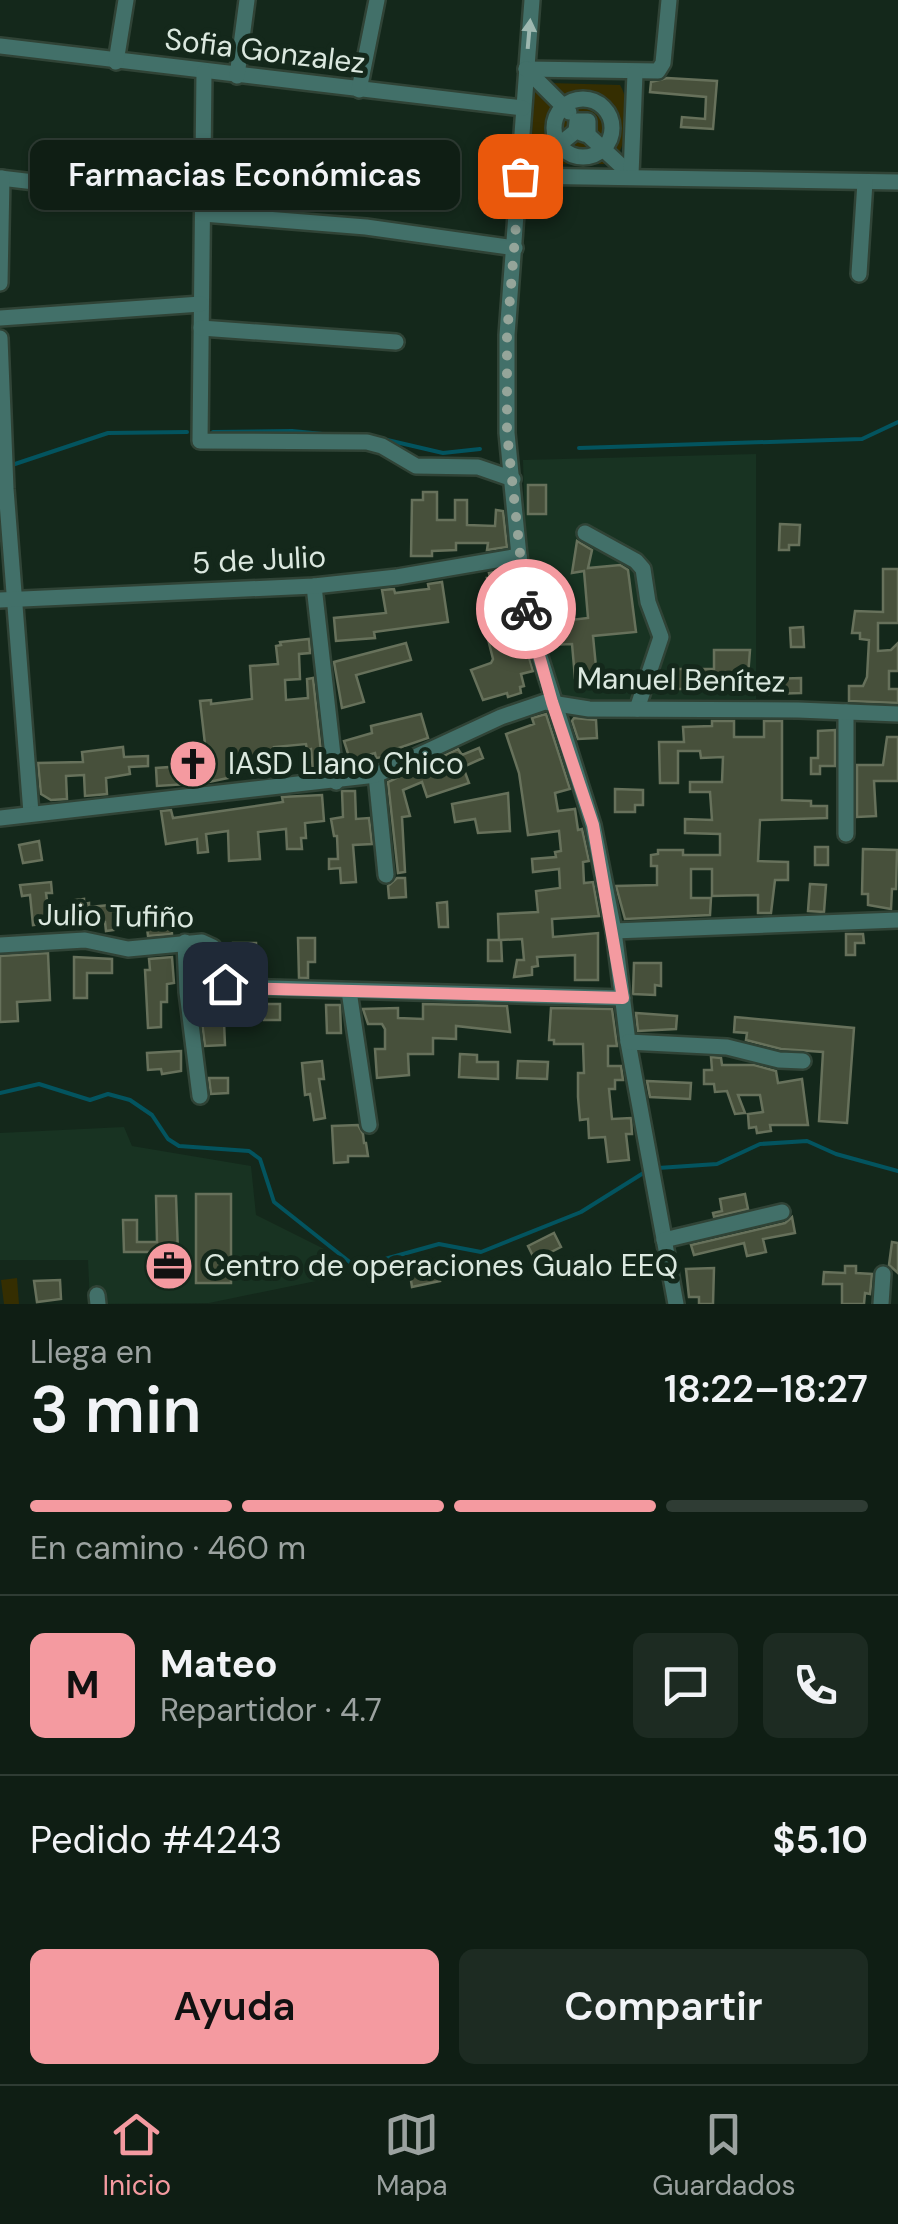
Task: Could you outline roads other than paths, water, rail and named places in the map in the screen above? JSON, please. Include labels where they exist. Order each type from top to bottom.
[{"type":"street","points":[[116,62],[126,0]]},
{"type":"street","points":[[237,76],[248,0]]},
{"type":"street","points":[[359,90],[377,0]]},
{"type":"street","points":[[532,0],[506,368],[507,433],[518,556],[530,626],[593,825],[676,1304]]},
{"type":"street","points":[[520,176],[606,108],[634,80],[658,71],[663,64],[669,0]]},
{"type":"street","name":"Sofia Gonzalez","points":[[0,46],[359,90],[523,116],[554,125],[632,132]]},
{"type":"street","points":[[526,69],[586,71],[634,80]]},
{"type":"street","points":[[526,69],[631,175]]},
{"type":"street","points":[[584,176],[586,71]]},
{"type":"street","points":[[204,72],[200,440],[368,442],[416,466],[478,467],[513,479]]},
{"type":"street","points":[[631,175],[634,80]]},
{"type":"street","points":[[586,99],[606,108],[613,129],[603,150],[584,157],[570,154],[560,146],[554,125],[564,106],[586,99]]},
{"type":"street","points":[[520,176],[898,182]]},
{"type":"street","points":[[0,283],[1,178],[514,248]]},
{"type":"street","points":[[859,274],[865,182]]},
{"type":"street","points":[[0,318],[201,304]]},
{"type":"street","points":[[201,328],[396,342]]},
{"type":"street","points":[[0,338],[8,599],[31,814]]},
{"type":"street","points":[[584,534],[636,561],[643,569],[648,602],[661,637],[637,710]]},
{"type":"street","name":"5 de Julio","points":[[8,599],[314,586],[397,577],[518,556]]},
{"type":"street","points":[[314,586],[336,782]]},
{"type":"street","name":"Manuel Benítez","points":[[0,818],[376,775],[501,716],[552,702],[577,709],[898,714]]},
{"type":"street","points":[[846,712],[846,834]]},
{"type":"street","points":[[376,775],[386,875]]},
{"type":"street","points":[[614,931],[898,920]]},
{"type":"street","name":"Julio Tufiño","points":[[0,945],[85,940],[128,949],[202,942],[213,947],[220,978],[234,988],[623,998]]},
{"type":"street","points":[[185,942],[200,1096]]},
{"type":"street","points":[[350,991],[369,1126]]},
{"type":"street","points":[[628,1042],[727,1047],[779,1060],[803,1061]]},
{"type":"street","points":[[664,1240],[782,1212]]},
{"type":"street","points":[[881,1304],[884,1274]]},
{"type":"waterway","points":[[579,448],[862,439],[898,422]]},
{"type":"waterway","points":[[9,466],[108,433],[187,432]]},
{"type":"waterway","points":[[213,432],[333,435]]},
{"type":"waterway","points":[[383,439],[443,453],[480,449]]},
{"type":"waterway","points":[[0,1093],[39,1084],[90,1100],[108,1094],[130,1100],[152,1115],[168,1139],[179,1146],[249,1151],[260,1159],[274,1202],[356,1267],[439,1244],[481,1252],[581,1212],[645,1172]]},
{"type":"waterway","points":[[658,1168],[717,1164],[760,1144],[807,1141],[836,1154],[898,1171]]},
{"type":"place","name":"Farmacias Económicas","points":[[520,176]]},
{"type":"place","name":"IASD Llano Chico","points":[[193,764]]},
{"type":"place","name":"Centro de operaciones Gualo EEQ","points":[[169,1266]]}]
